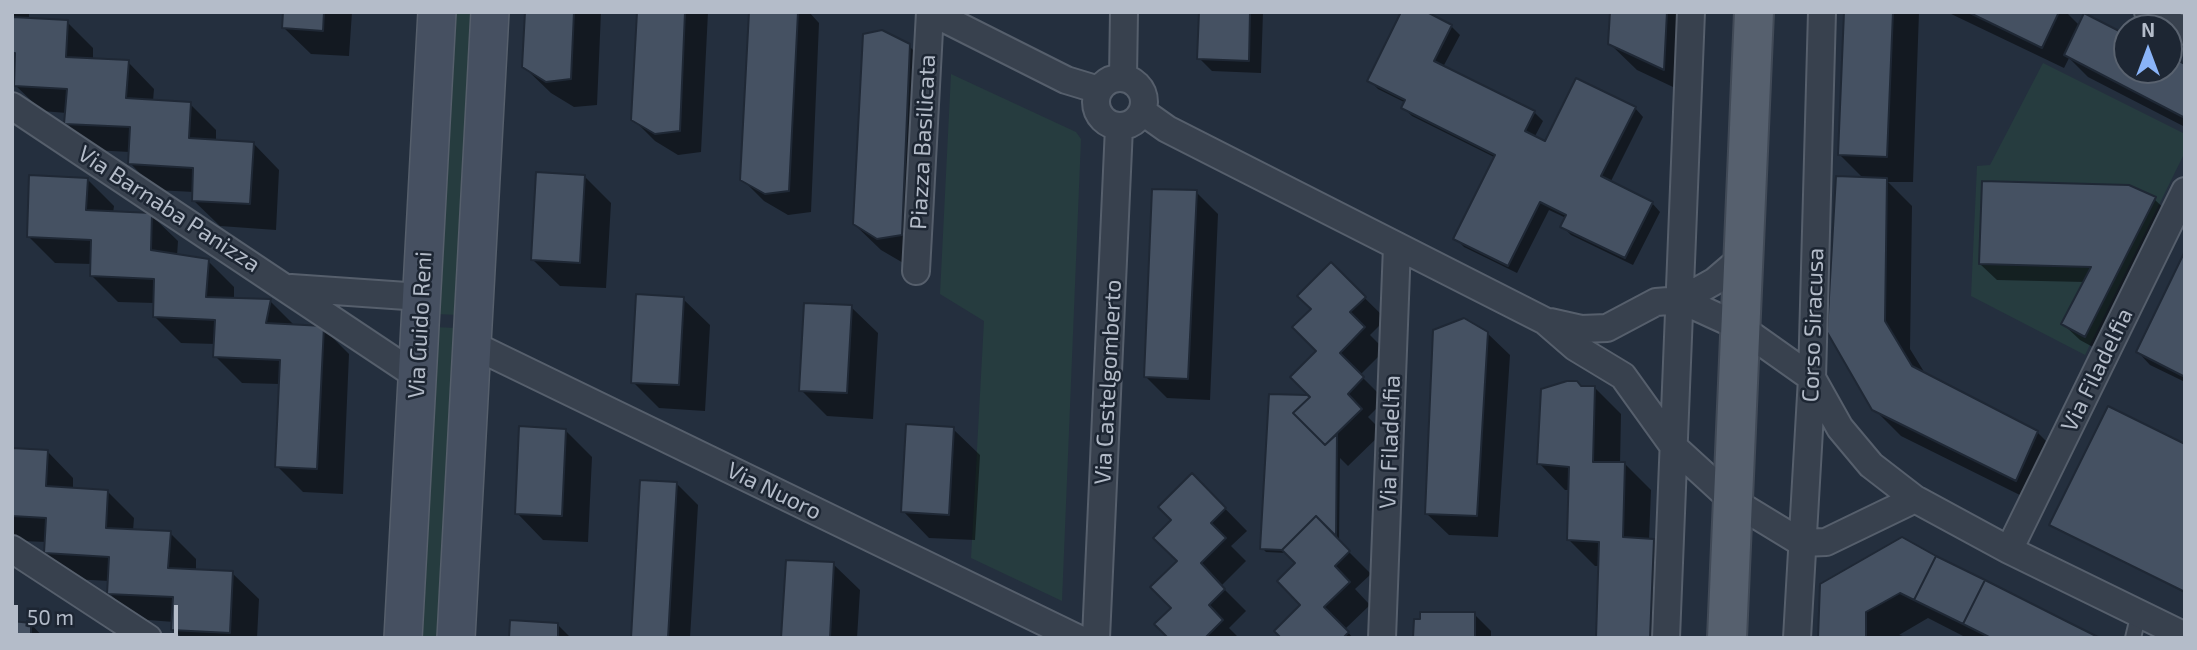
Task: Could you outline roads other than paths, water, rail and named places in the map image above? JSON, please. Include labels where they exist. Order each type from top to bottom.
[{"type":"main road","name":"Via Guido Reni","points":[[403,638],[437,12]]},
{"type":"main road","points":[[456,638],[490,12]]},
{"type":"main road","points":[[1727,638],[1754,12]]},
{"type":"street","points":[[931,12],[1066,79],[1099,90]]},
{"type":"street","name":"Piazza Basilicata","points":[[916,271],[931,12]]},
{"type":"street","points":[[1123,78],[1124,12]]},
{"type":"street","points":[[1666,638],[1691,12]]},
{"type":"street","name":"Corso Siracusa","points":[[1797,638],[1812,378],[1822,12]]},
{"type":"street","points":[[2148,12],[2185,31]]},
{"type":"street","points":[[1123,78],[1140,89],[1144,100],[1143,112],[1131,124],[1119,127],[1108,124],[1098,112],[1099,90],[1112,80],[1123,78]]},
{"type":"street","name":"Via Barnaba Panizza","points":[[12,106],[289,288],[417,376]]},
{"type":"street","points":[[1143,112],[1167,129],[1545,321],[1575,347],[1623,376],[1674,447],[1733,501],[1802,543],[1826,542],[1915,499]]},
{"type":"street","name":"Via Castelgomberto","points":[[1096,638],[1119,127]]},
{"type":"street","name":"Via Barnaba Panizza","points":[[12,128],[49,131]]},
{"type":"street","name":"Via Filadelfia","points":[[2010,550],[2185,191]]},
{"type":"street","name":"Via Filadelfia","points":[[1382,638],[1397,246]]},
{"type":"street","points":[[1545,321],[1595,330],[1606,328],[1656,302],[1681,300],[1715,281],[1743,257]]},
{"type":"street","name":"Via Barnaba Panizza","points":[[289,288],[421,296]]},
{"type":"street","points":[[1681,300],[1740,327],[1812,378],[1840,428],[1871,465],[1915,499],[2010,550],[2136,625],[2185,636]]},
{"type":"street","name":"Via Nuoro","points":[[471,344],[1077,638]]},
{"type":"street","points":[[16,554],[148,638]]}]
